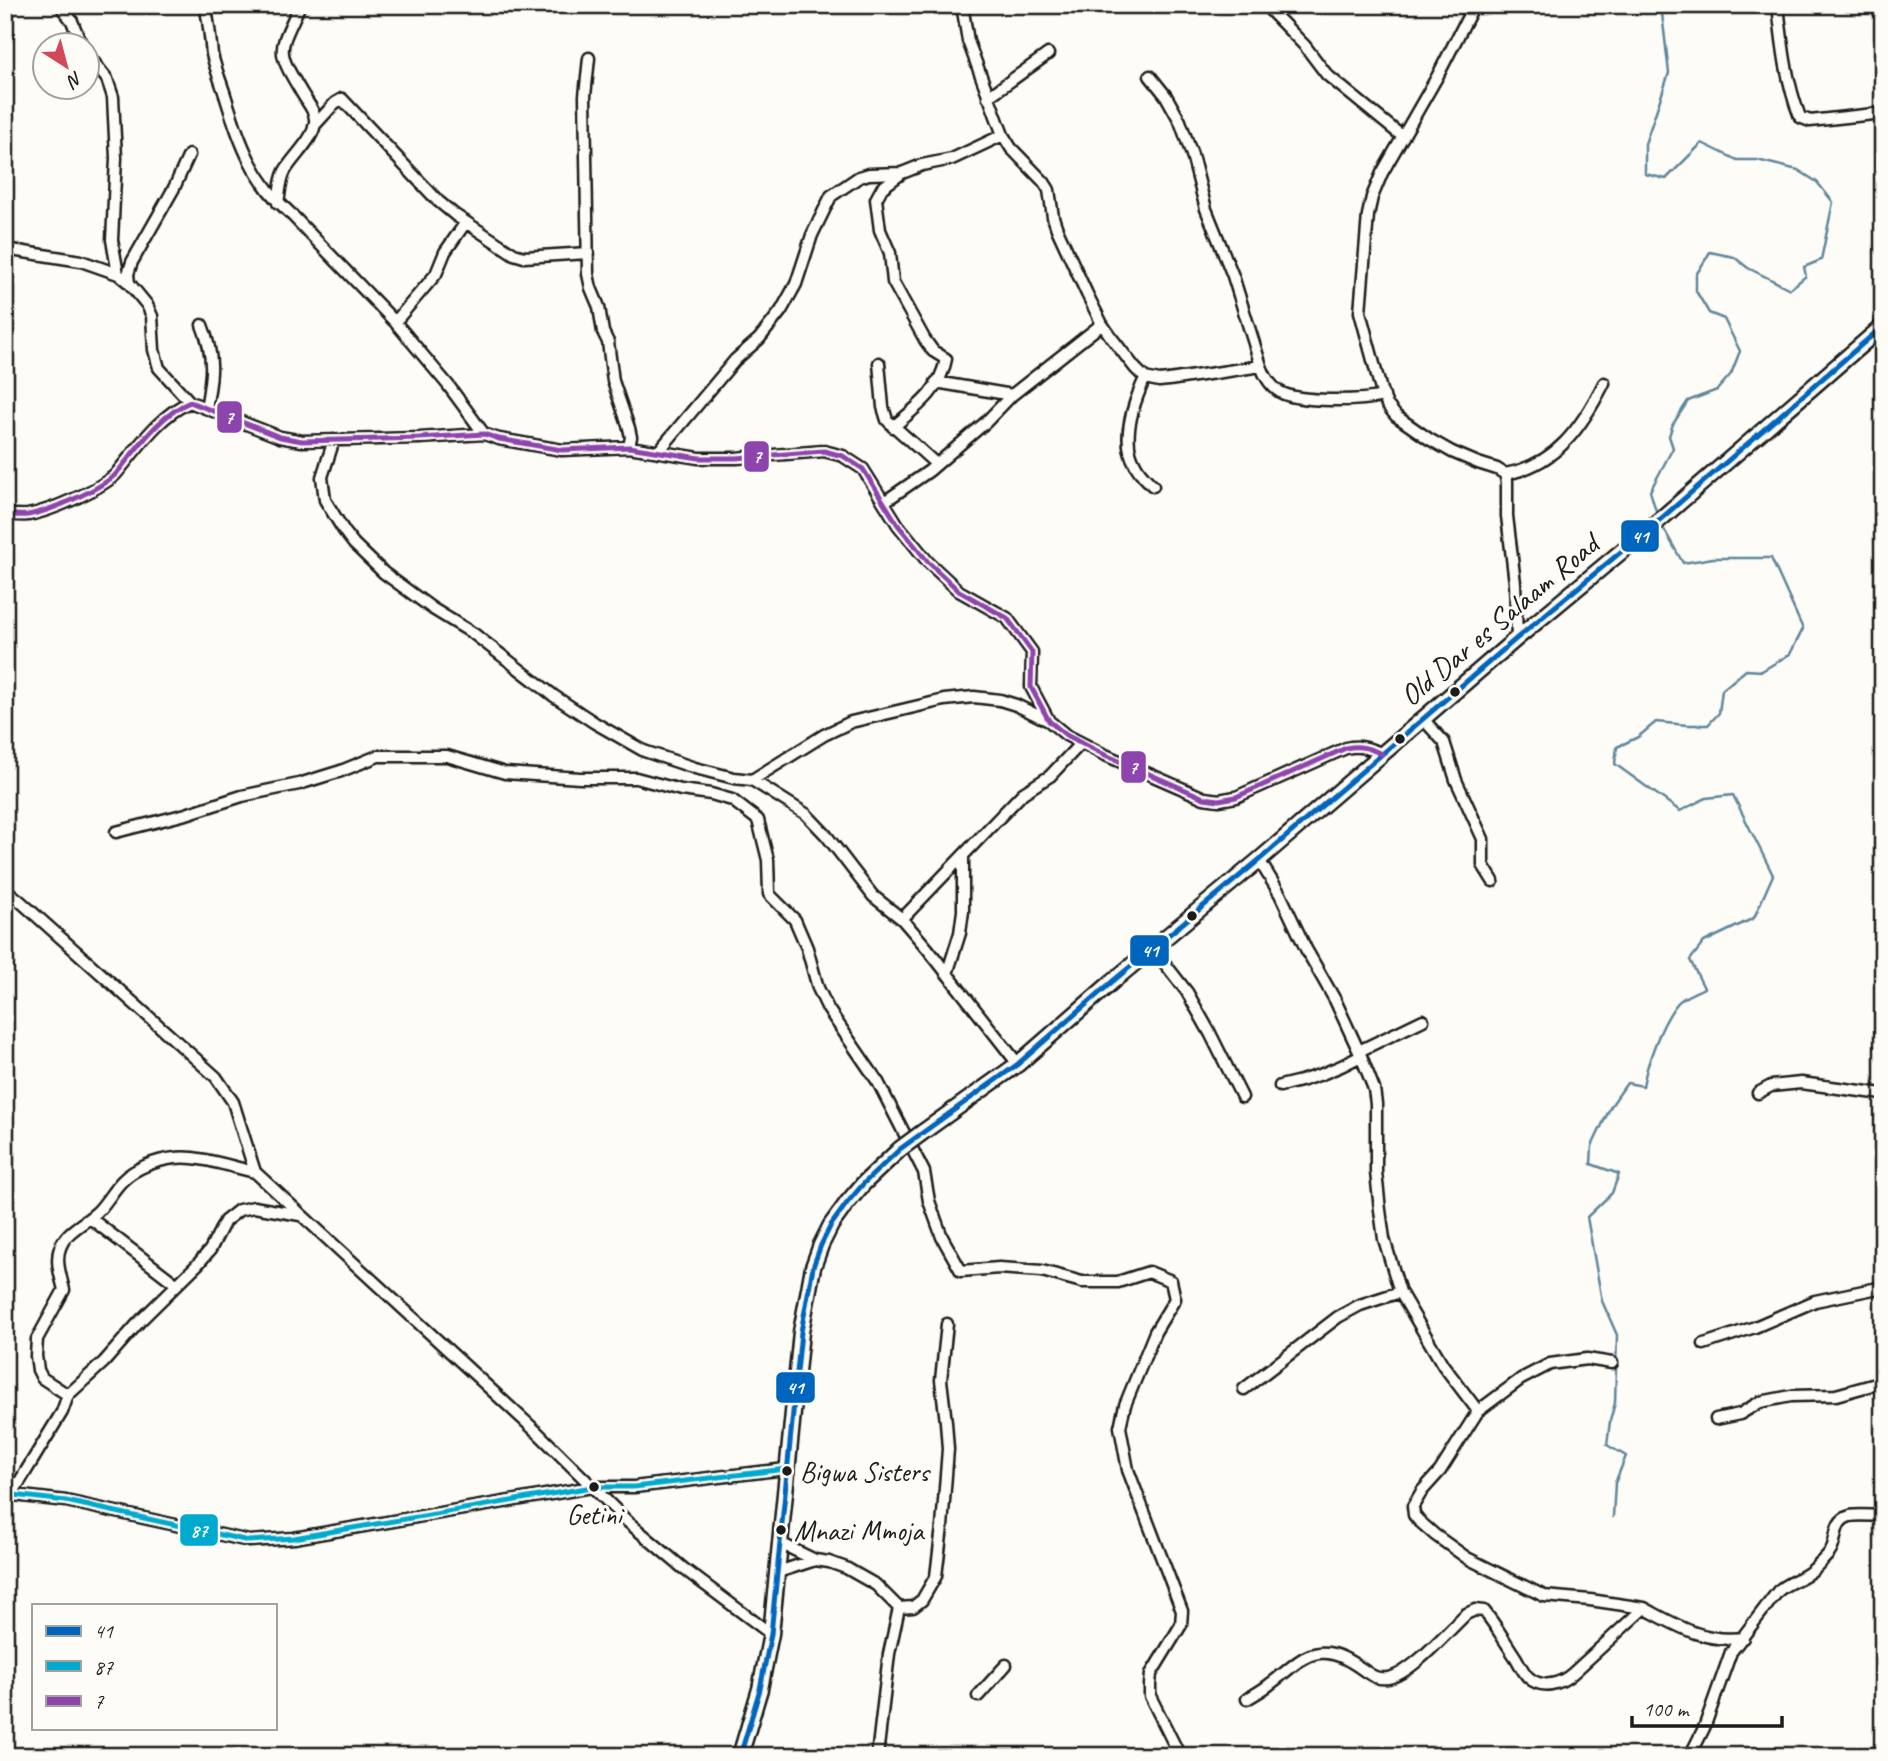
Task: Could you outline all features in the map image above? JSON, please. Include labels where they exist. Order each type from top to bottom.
[{"type":"street","points":[[60,5],[76,32]]},
{"type":"street","points":[[205,5],[213,55],[240,142],[260,179],[278,203],[395,322],[448,385],[484,434]]},
{"type":"street","points":[[300,5],[286,32],[281,51],[284,63],[314,115],[314,126]]},
{"type":"street","points":[[962,5],[968,41],[1003,135],[1023,162],[1044,181],[1049,190],[1057,229],[1102,324],[1135,368],[1144,378],[1159,381],[1261,366]]},
{"type":"street","points":[[1265,5],[1305,46],[1327,75],[1403,137]]},
{"type":"street","points":[[1474,5],[1437,77],[1382,173],[1372,197],[1368,215],[1360,313],[1387,405],[1396,416],[1451,452],[1497,468],[1505,474],[1517,638]]},
{"type":"street","points":[[1778,5],[1791,89],[1800,117],[1810,121],[1883,113]]},
{"type":"street","points":[[988,97],[1048,54]]},
{"type":"street","points":[[590,58],[585,96],[588,274],[608,342],[612,381],[629,428],[629,447]]},
{"type":"street","points":[[102,73],[113,97],[116,158],[112,240],[118,274]]},
{"type":"street","points":[[1150,76],[1181,121],[1206,209],[1233,276],[1266,379],[1278,391],[1290,396],[1368,400],[1384,396]]},
{"type":"street","points":[[278,203],[283,174],[314,126],[340,99],[344,100],[448,209],[519,256],[588,253]]},
{"type":"street","points":[[893,427],[933,392],[936,382],[943,374],[946,359],[933,351],[925,340],[893,282],[890,253],[880,230],[876,199],[882,188],[902,173],[922,165],[952,159],[1003,135]]},
{"type":"street","points":[[129,282],[128,274],[132,262],[174,188],[189,155]]},
{"type":"street","points":[[658,452],[735,360],[759,339],[781,311],[796,284],[811,235],[831,196],[859,177],[902,173]]},
{"type":"street","points":[[395,322],[436,274],[446,252],[467,222]]},
{"type":"street","points":[[5,249],[81,261],[118,274],[129,282],[152,316],[154,350],[159,368],[190,402],[286,439],[302,441],[484,434],[562,450],[629,447],[699,458],[824,451],[852,460],[863,469],[898,525],[928,562],[959,591],[1007,618],[1032,652],[1031,687],[1049,721]]},
{"type":"street","points":[[884,502],[936,464],[986,422],[1012,395],[1102,324]]},
{"type":"street","points":[[202,325],[212,368],[206,408]]},
{"type":"street","name":"Old Dar es Salaam Road","points":[[786,1469],[801,1332],[813,1267],[831,1225],[864,1183],[900,1149],[1018,1064],[1883,326]]},
{"type":"street","points":[[879,363],[883,407],[887,420],[936,464]]},
{"type":"street","points":[[1144,378],[1130,415],[1129,440],[1135,465],[1153,486]]},
{"type":"street","points":[[936,382],[1012,395]]},
{"type":"street","points":[[1505,474],[1522,471],[1550,455],[1590,412],[1604,383]]},
{"type":"street","points":[[5,514],[22,516],[41,512],[102,484],[115,475],[156,427],[190,402]]},
{"type":"street","points":[[334,440],[322,477],[325,500],[354,544],[392,579],[474,634],[554,696],[644,751],[695,768],[752,780],[806,814],[826,835],[873,897],[902,919],[927,948],[1018,1064]]},
{"type":"street","points":[[752,780],[824,735],[851,722],[944,700],[974,696],[1016,705],[1049,721],[1081,743],[1204,797],[1219,800],[1236,797],[1346,748],[1369,748],[1382,754]]},
{"type":"street","points":[[1423,719],[1444,742],[1456,780],[1483,839],[1483,865],[1493,881]]},
{"type":"street","points":[[902,919],[1023,793],[1050,776],[1081,743]]},
{"type":"street","points":[[116,832],[242,796],[299,784],[378,756],[447,756],[505,773],[580,778],[636,778],[732,800],[758,820],[768,860],[769,894],[795,920],[828,1009],[884,1093],[924,1172],[929,1201],[942,1237],[961,1271],[999,1268],[1042,1271],[1082,1282],[1118,1282],[1149,1272],[1171,1281],[1175,1299],[1155,1332],[1125,1405],[1120,1427],[1128,1470],[1182,1611],[1181,1625],[1151,1674],[1150,1685],[1150,1696],[1180,1756]]},
{"type":"street","points":[[947,974],[962,922],[963,857]]},
{"type":"street","points":[[1259,860],[1296,926],[1360,1054],[1374,1088],[1376,1172],[1384,1239],[1400,1292],[1443,1365],[1478,1411]]},
{"type":"street","points":[[5,890],[216,1077],[233,1102],[254,1172]]},
{"type":"street","points":[[1152,947],[1187,992],[1242,1097]]},
{"type":"street","points":[[1280,1086],[1312,1078],[1344,1065],[1423,1020]]},
{"type":"street","points":[[1758,1093],[1771,1086],[1801,1083],[1883,1094]]},
{"type":"street","points":[[68,1395],[42,1378],[36,1356],[37,1339],[42,1326],[64,1290],[59,1268],[60,1246],[66,1237],[100,1209],[122,1181],[137,1169],[158,1161],[177,1157],[197,1159],[254,1172],[538,1433],[628,1522],[684,1569],[771,1634]]},
{"type":"street","points":[[301,1215],[254,1207],[239,1210],[225,1221],[210,1250],[197,1265],[176,1283],[104,1362],[68,1395],[62,1412],[8,1494],[66,1501],[250,1541],[294,1538],[592,1487],[634,1487],[786,1469],[771,1634],[760,1689],[740,1756]]},
{"type":"street","points":[[90,1218],[176,1283]]},
{"type":"street","points":[[1704,1344],[1755,1327],[1815,1301],[1883,1287]]},
{"type":"street","points":[[1244,1389],[1338,1317],[1360,1305],[1400,1292]]},
{"type":"street","points":[[780,1543],[815,1560],[846,1568],[876,1585],[899,1608],[913,1607],[922,1600],[936,1576],[942,1527],[948,1449],[941,1380],[947,1324]]},
{"type":"street","points":[[1612,1363],[1587,1359],[1550,1364],[1521,1379],[1478,1411],[1440,1471],[1422,1491],[1413,1506],[1414,1515],[1435,1535],[1467,1558],[1544,1597],[1644,1608],[1689,1632],[1710,1638],[1743,1638]]},
{"type":"street","points":[[1716,1419],[1740,1415],[1760,1402],[1791,1396],[1836,1395],[1883,1382]]},
{"type":"street","points":[[1690,1756],[1704,1728],[1731,1652],[1778,1591],[1787,1582],[1812,1571],[1830,1552],[1835,1531],[1841,1521],[1850,1516],[1883,1516]]},
{"type":"street","points":[[778,1572],[815,1560]]},
{"type":"street","points":[[877,1756],[889,1654],[899,1608]]},
{"type":"street","points":[[1248,1699],[1269,1686],[1295,1664],[1321,1653],[1333,1653],[1347,1658],[1373,1677],[1388,1678],[1401,1673],[1466,1614],[1475,1610],[1484,1611],[1528,1677],[1540,1683],[1555,1685],[1563,1682],[1644,1608]]},
{"type":"street","points":[[978,1696],[1006,1665]]},
{"type":"waterway","points":[[1657,514],[1650,491],[1673,448],[1669,436],[1673,424],[1688,401],[1717,390],[1731,374],[1740,351],[1724,319],[1709,313],[1696,291],[1696,275],[1710,252],[1734,257],[1748,268],[1790,289],[1806,276],[1804,267],[1821,260],[1833,202],[1817,182],[1798,170],[1757,160],[1737,160],[1702,143],[1666,179],[1645,174],[1645,144],[1669,73],[1661,5]]},
{"type":"waterway","points":[[1613,1517],[1615,1483],[1626,1456],[1607,1445],[1615,1403],[1617,1335],[1602,1301],[1587,1217],[1612,1193],[1619,1174],[1591,1164],[1592,1146],[1611,1106],[1627,1083],[1643,1086],[1655,1044],[1678,1002],[1704,988],[1690,960],[1704,942],[1754,918],[1773,875],[1733,795],[1706,798],[1680,811],[1615,764],[1617,747],[1638,737],[1656,722],[1708,725],[1719,713],[1722,690],[1746,670],[1762,671],[1790,654],[1803,629],[1771,558],[1713,558],[1683,563],[1661,524]]},
{"type":"transit line","name":"41","points":[[740,1756],[760,1689],[771,1634],[801,1332],[813,1267],[831,1225],[847,1203],[900,1149],[1018,1064],[1517,638],[1663,517],[1883,326]]},
{"type":"transit line","name":"7","points":[[5,514],[38,513],[97,487],[115,475],[158,424],[190,402],[280,437],[302,441],[484,434],[562,450],[629,447],[699,458],[824,451],[843,456],[863,469],[898,525],[928,562],[959,591],[1007,618],[1032,652],[1031,687],[1049,721],[1066,735],[1204,798],[1219,800],[1236,797],[1346,748],[1364,748],[1382,754]]},
{"type":"transit line","name":"87","points":[[5,1494],[66,1501],[249,1541],[294,1538],[592,1487],[634,1487],[786,1469]]},
{"type":"place","name":"Bigwa Sisters","points":[[787,1471]]},
{"type":"place","name":"Getini","points":[[594,1487]]},
{"type":"place","name":"Mnazi Mmoja","points":[[781,1530]]}]
